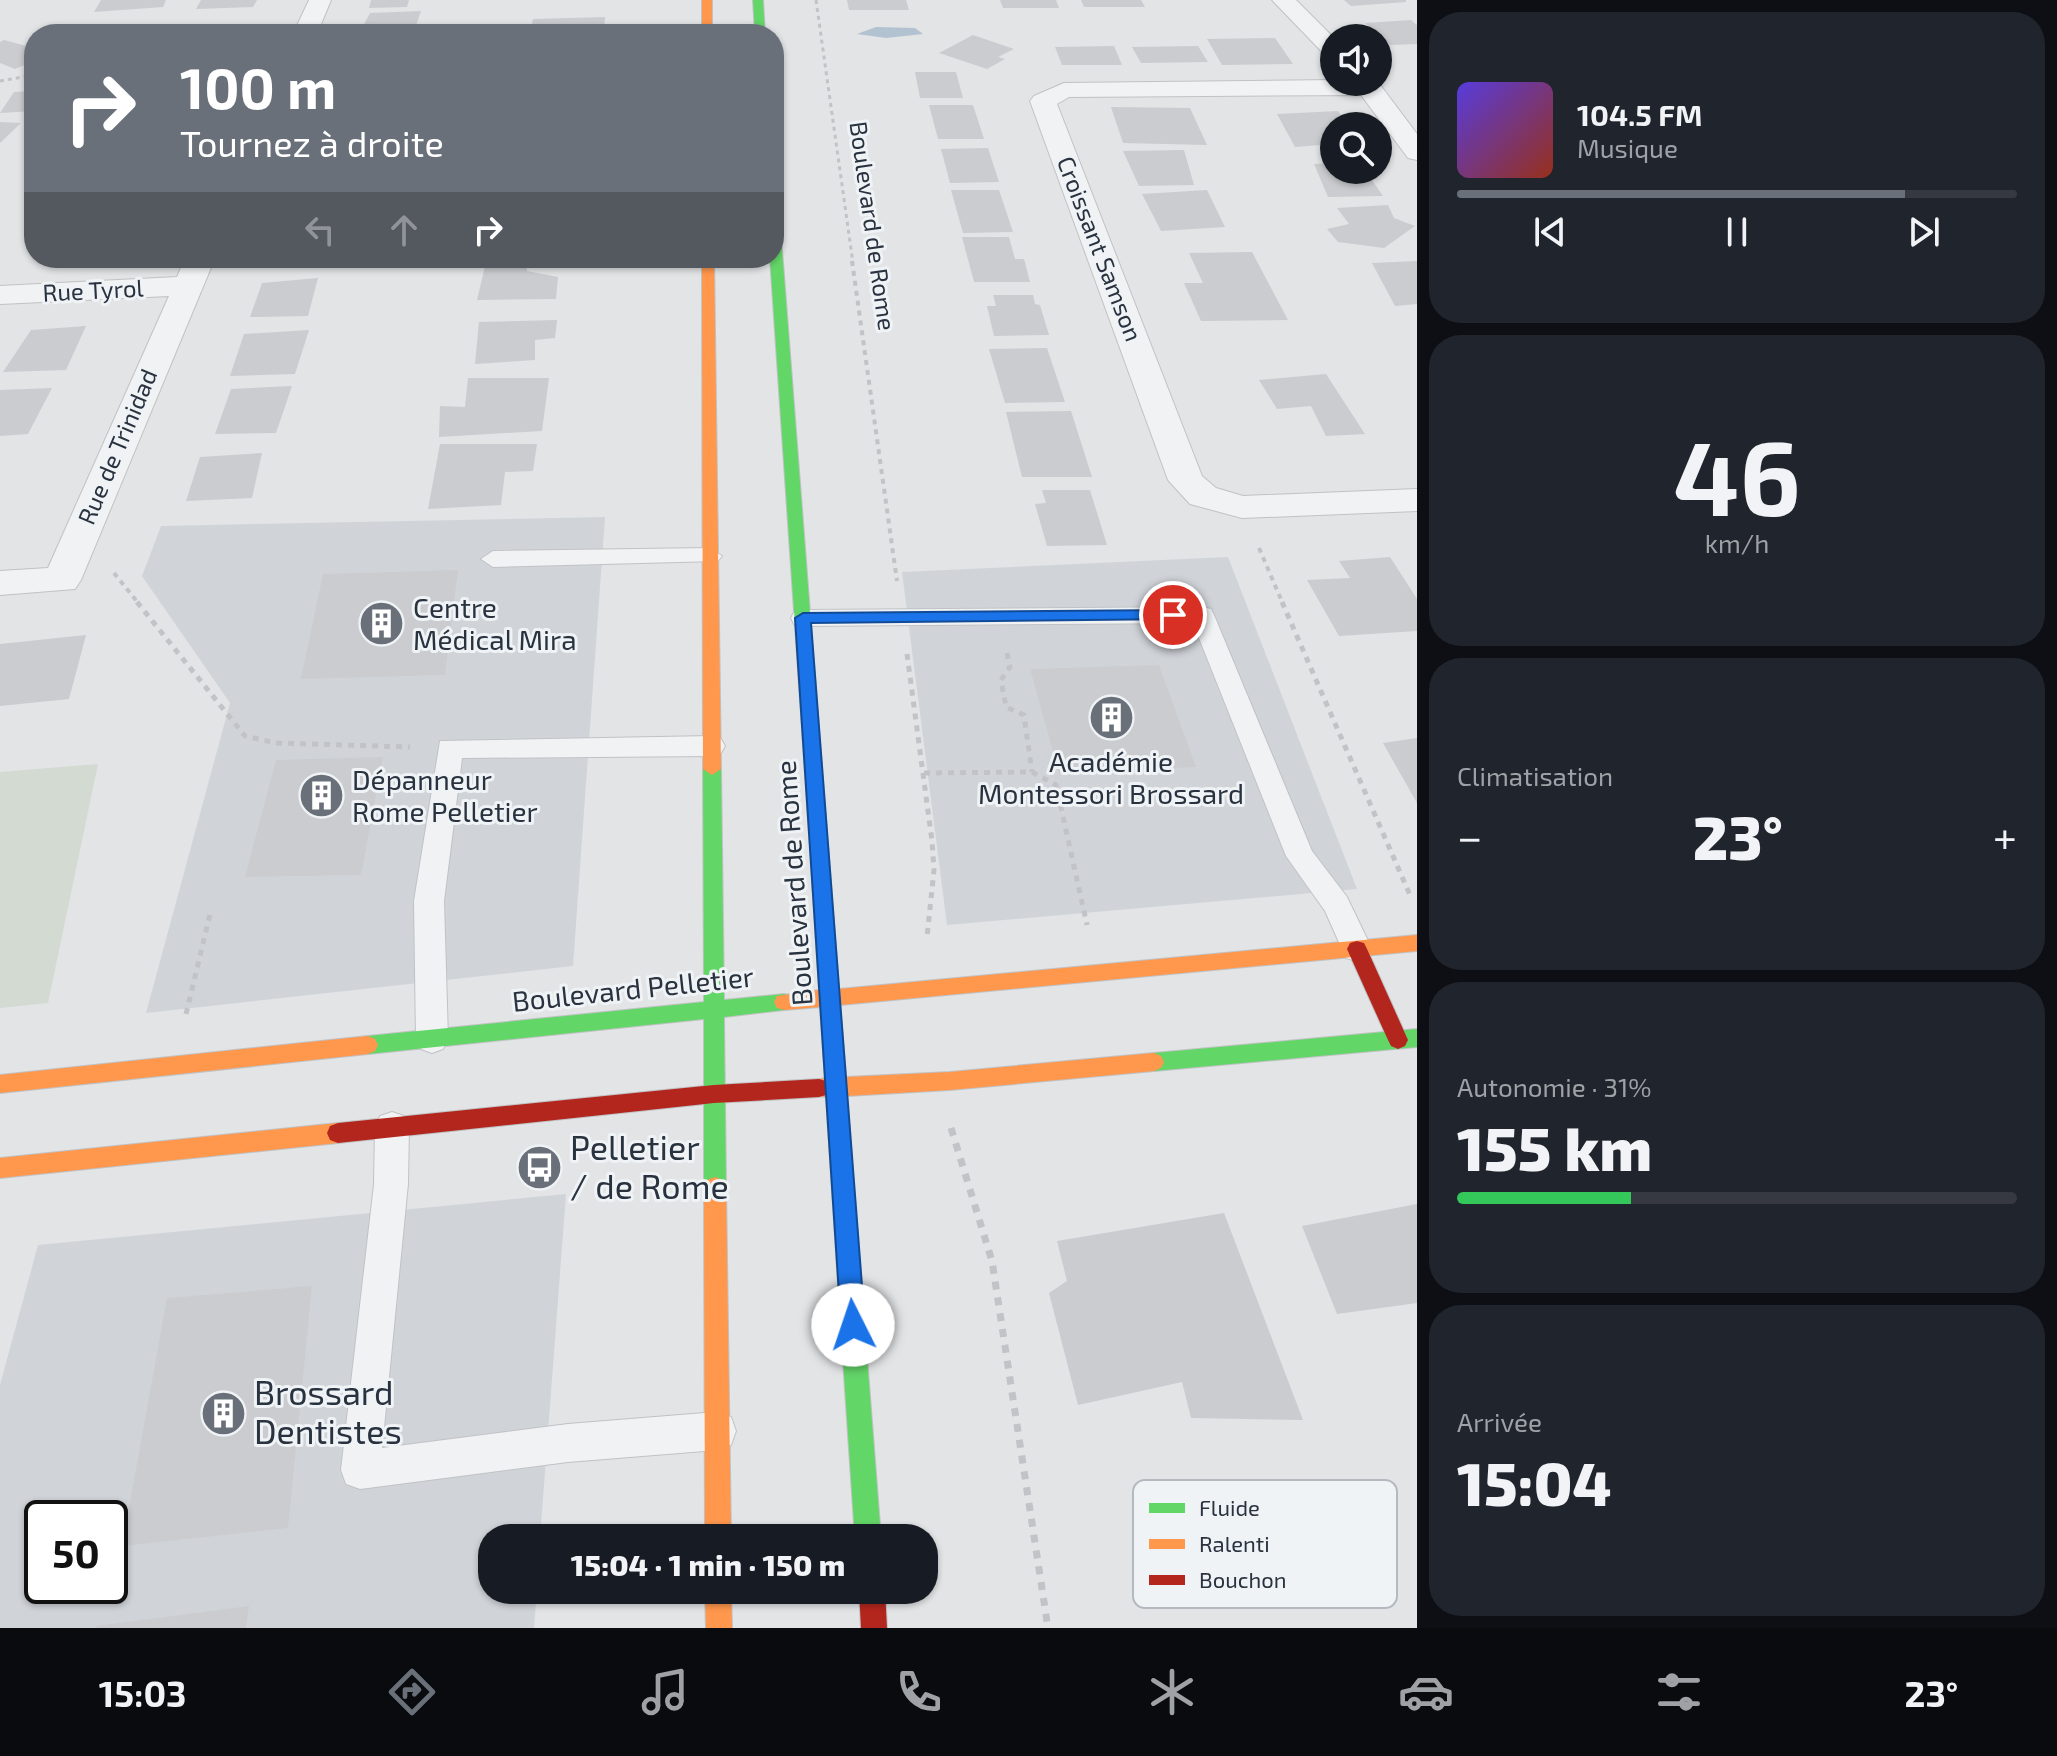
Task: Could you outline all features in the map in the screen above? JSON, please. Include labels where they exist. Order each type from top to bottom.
[{"type":"main road","points":[[707,0],[707,24]]},
{"type":"main road","points":[[758,0],[759,24]]},
{"type":"main road","points":[[708,268],[718,1524]]},
{"type":"main road","name":"Boulevard de Rome","points":[[777,268],[867,1524]]},
{"type":"main road","name":"Boulevard Pelletier","points":[[0,1084],[714,1008],[1417,943]]},
{"type":"main road","points":[[0,1168],[714,1094],[837,1089],[1408,1039],[1357,949]]},
{"type":"main road","points":[[718,1604],[719,1628]]},
{"type":"main road","points":[[873,1604],[874,1628]]},
{"type":"street","points":[[309,24],[320,0]]},
{"type":"street","points":[[1283,0],[1320,37]]},
{"type":"street","name":"Croissant Samson","points":[[1320,86],[1064,90],[1043,101],[1186,480],[1203,496],[1242,507],[1417,500]]},
{"type":"street","name":"Croissant Samson","points":[[1374,96],[1417,152]]},
{"type":"street","name":"Rue Tyrol","points":[[0,295],[193,272]]},
{"type":"street","name":"Rue de Trinidad","points":[[62,580],[193,272]]},
{"type":"street","points":[[0,583],[62,580]]},
{"type":"lane","points":[[493,559],[710,556]]},
{"type":"lane","points":[[803,618],[1202,615],[1300,856],[1337,905],[1357,949]]},
{"type":"lane","points":[[432,1039],[429,901],[450,748],[712,746]]},
{"type":"lane","points":[[392,1127],[391,1184],[360,1470],[568,1443],[717,1431]]},
{"type":"path","name":"Boulevard de Rome","points":[[816,0],[897,585]]},
{"type":"path","points":[[0,81],[24,77]]},
{"type":"path","points":[[1253,534],[1412,899]]},
{"type":"path","points":[[62,580],[114,573],[245,736],[276,743],[450,748]]},
{"type":"path","points":[[905,644],[924,773],[934,870],[925,933],[929,941]]},
{"type":"path","points":[[1005,645],[1010,667],[1001,680],[1006,707],[1024,715],[1032,772]]},
{"type":"path","points":[[924,773],[1032,772],[1056,785],[1087,926]]},
{"type":"path","points":[[187,1009],[211,910]]},
{"type":"path","points":[[951,1123],[952,1139],[982,1223],[997,1290],[1048,1628]]},
{"type":"shaded area","points":[[605,517],[573,966],[146,1013],[230,703],[142,576],[161,526]]},
{"type":"shaded area","points":[[1228,557],[1357,889],[947,925],[902,572]]},
{"type":"shaded area","points":[[98,764],[48,1003],[0,1008],[0,772]]},
{"type":"shaded area","points":[[566,1194],[541,1524],[478,1524],[478,1604],[536,1604],[534,1628],[0,1628],[0,1385],[38,1245]]},
{"type":"water","points":[[876,27],[915,28],[923,34],[886,38],[857,34]]},
{"type":"building","points":[[101,0],[166,0],[163,7],[94,12]]},
{"type":"building","points":[[201,0],[257,0],[253,7],[196,9]]},
{"type":"building","points":[[371,0],[409,0],[407,7],[369,8]]},
{"type":"building","points":[[847,0],[906,0],[909,10],[849,10]]},
{"type":"building","points":[[1000,0],[1056,0],[1059,8],[1003,8]]},
{"type":"building","points":[[1081,0],[1141,0],[1145,7],[1084,7]]},
{"type":"building","points":[[1344,0],[1406,0],[1406,2],[1351,6]]},
{"type":"building","points":[[421,11],[416,24],[364,24],[370,13]]},
{"type":"building","points":[[605,17],[604,24],[532,24],[533,19]]},
{"type":"building","points":[[1411,20],[1417,25],[1417,44],[1392,45],[1392,24],[1365,23]]},
{"type":"building","points":[[973,35],[1014,49],[998,57],[1005,59],[987,69],[939,53]]},
{"type":"building","points":[[1275,38],[1293,64],[1222,65],[1207,39]]},
{"type":"building","points":[[4,40],[24,45],[24,65],[15,69],[0,63],[0,42]]},
{"type":"building","points":[[1114,46],[1122,65],[1062,65],[1055,47]]},
{"type":"building","points":[[1198,46],[1208,62],[1141,63],[1132,47]]},
{"type":"building","points":[[915,72],[956,72],[963,98],[920,98]]},
{"type":"building","points":[[14,92],[24,92],[24,112],[0,113]]},
{"type":"building","points":[[929,105],[973,105],[984,139],[938,139]]},
{"type":"building","points":[[1111,107],[1190,108],[1207,145],[1123,143]]},
{"type":"building","points":[[1338,111],[1339,112],[1320,112],[1320,145],[1295,147],[1277,114]]},
{"type":"building","points":[[0,122],[21,123],[0,143]]},
{"type":"building","points":[[988,148],[999,182],[950,183],[941,149]]},
{"type":"building","points":[[1184,150],[1194,185],[1139,186],[1123,151]]},
{"type":"building","points":[[1314,164],[1320,164],[1320,178]]},
{"type":"building","points":[[1322,184],[1375,184],[1383,196],[1328,197]]},
{"type":"building","points":[[951,190],[999,190],[1013,232],[963,233]]},
{"type":"building","points":[[1207,190],[1225,227],[1161,231],[1142,194]]},
{"type":"building","points":[[1388,205],[1394,218],[1415,226],[1384,248],[1338,242],[1327,229],[1349,224],[1337,208]]},
{"type":"building","points":[[962,237],[1009,237],[1015,259],[1024,259],[1030,282],[974,282]]},
{"type":"building","points":[[1252,252],[1288,320],[1201,321],[1184,283],[1203,283],[1189,253]]},
{"type":"building","points":[[1417,261],[1417,304],[1395,306],[1372,263]]},
{"type":"building","points":[[485,268],[527,268],[527,271],[558,277],[556,299],[477,300]]},
{"type":"building","points":[[318,278],[308,316],[250,317],[262,283]]},
{"type":"building","points":[[993,295],[1033,295],[1035,304],[1040,305],[1049,335],[994,336],[987,306],[996,306]]},
{"type":"building","points":[[557,320],[555,338],[535,340],[535,360],[475,364],[479,322]]},
{"type":"building","points":[[86,326],[66,370],[3,372],[31,330]]},
{"type":"building","points":[[309,330],[295,374],[230,376],[244,334]]},
{"type":"building","points":[[1047,348],[1065,402],[1005,403],[989,349]]},
{"type":"building","points":[[1326,374],[1365,434],[1326,436],[1311,406],[1277,409],[1259,380]]},
{"type":"building","points":[[468,378],[549,378],[542,431],[439,437],[440,406],[465,407]]},
{"type":"building","points":[[292,386],[276,433],[215,434],[231,389]]},
{"type":"building","points":[[52,388],[28,434],[0,436],[0,390]]},
{"type":"building","points":[[1071,411],[1092,477],[1022,477],[1006,412]]},
{"type":"building","points":[[440,444],[537,444],[533,471],[505,472],[501,505],[428,509]]},
{"type":"building","points":[[262,453],[252,498],[186,501],[200,457]]},
{"type":"building","points":[[1042,490],[1090,490],[1107,545],[1047,546],[1035,504],[1046,503]]},
{"type":"building","points":[[1390,557],[1417,599],[1417,631],[1339,636],[1307,580],[1350,578],[1339,561]]},
{"type":"building","name":"Centre Médical Mira","points":[[458,570],[445,675],[301,679],[323,574]]},
{"type":"building","points":[[86,635],[69,699],[0,706],[0,644]]},
{"type":"building","name":"Académie Montessori Brossard","points":[[1159,665],[1196,767],[1059,773],[1030,669]]},
{"type":"building","points":[[1417,738],[1417,803],[1383,743]]},
{"type":"building","name":"Dépanneur Rome Pelletier","points":[[383,757],[361,875],[245,877],[276,760]]},
{"type":"building","points":[[1417,1204],[1417,1303],[1337,1314],[1302,1226]]},
{"type":"building","points":[[1224,1213],[1303,1420],[1191,1418],[1182,1382],[1078,1405],[1049,1293],[1067,1281],[1057,1241]]},
{"type":"building","name":"Brossard Dentistes","points":[[312,1286],[288,1528],[128,1545],[128,1513],[167,1298]]},
{"type":"building","points":[[249,1606],[246,1628],[96,1628],[96,1626]]},
{"type":"traffic: fast","points":[[758,0],[759,24]]},
{"type":"traffic: fast","points":[[777,268],[819,846]]},
{"type":"traffic: fast","points":[[712,769],[715,1187]]},
{"type":"traffic: fast","points":[[368,1045],[784,1002]]},
{"type":"traffic: fast","points":[[1154,1062],[1417,1038]]},
{"type":"traffic: fast","points":[[854,1345],[867,1524]]},
{"type":"traffic: slow","points":[[707,0],[707,24]]},
{"type":"traffic: slow","points":[[708,268],[712,769]]},
{"type":"traffic: slow","points":[[819,846],[854,1345]]},
{"type":"traffic: slow","points":[[784,1002],[1417,943]]},
{"type":"traffic: slow","points":[[0,1084],[368,1045]]},
{"type":"traffic: slow","points":[[819,1088],[950,1081],[1154,1062]]},
{"type":"traffic: slow","points":[[0,1168],[338,1133]]},
{"type":"traffic: slow","points":[[715,1187],[718,1524]]},
{"type":"traffic: slow","points":[[718,1604],[719,1628]]},
{"type":"traffic: jam","points":[[1357,949],[1398,1040]]},
{"type":"traffic: jam","points":[[338,1133],[714,1094],[819,1088]]},
{"type":"traffic: jam","points":[[873,1604],[874,1628]]},
{"type":"place","name":"Centre Médical Mira","points":[[382,624]]},
{"type":"place","name":"Académie Montessori Brossard","points":[[1111,718]]},
{"type":"place","name":"Dépanneur Rome Pelletier","points":[[321,796]]},
{"type":"place","name":"Pelletier / de Rome","points":[[539,1168]]},
{"type":"place","name":"Brossard Dentistes","points":[[223,1413]]},
{"type":"route","points":[[853,1325],[803,618],[1173,615]]}]
